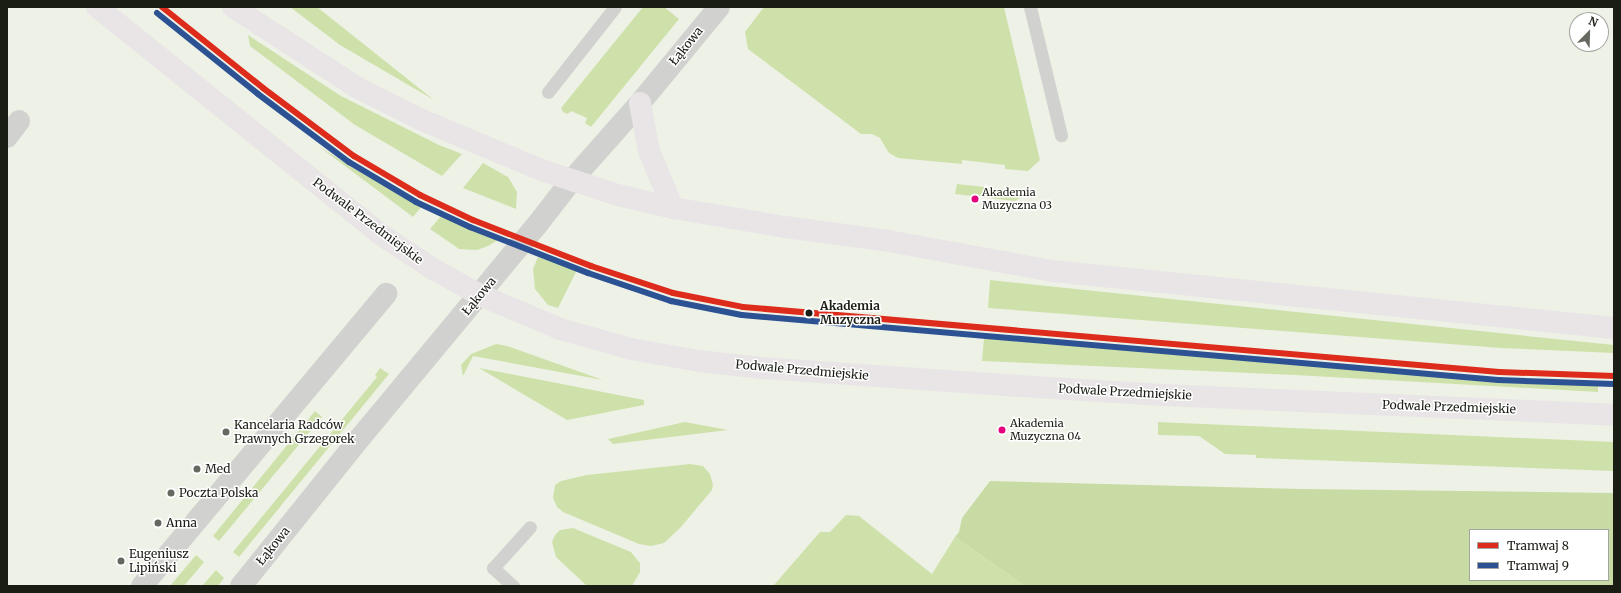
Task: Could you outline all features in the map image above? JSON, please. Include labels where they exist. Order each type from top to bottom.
[{"type":"main road","name":"Podwale Przedmiejskie","points":[[97,7],[380,234],[433,270],[480,294],[560,329],[631,349],[699,361],[761,368],[1163,395],[1614,415]]},
{"type":"main road","points":[[233,7],[356,87],[446,131],[571,181],[618,195],[672,208],[785,227],[883,240],[1052,271],[1614,328]]},
{"type":"main road","points":[[640,103],[649,151],[672,208]]},
{"type":"street","name":"Łąkowa","points":[[247,584],[360,438],[480,294],[571,181],[640,103],[719,7]]},
{"type":"street","points":[[142,586],[386,294]]},
{"type":"lane","points":[[548,92],[615,7]]},
{"type":"lane","points":[[1030,7],[1061,135]]},
{"type":"lane","points":[[513,586],[493,568],[530,527]]},
{"type":"green space","points":[[290,7],[317,7],[434,100],[340,45]]},
{"type":"green space","points":[[643,7],[664,7],[679,19],[591,127],[585,123],[587,118],[571,111],[568,114],[563,112],[561,108]]},
{"type":"green space","points":[[764,7],[1004,7],[1040,160],[1028,171],[1005,169],[1005,165],[962,160],[962,164],[898,158],[889,153],[880,138],[872,134],[861,134],[748,49],[745,32]]},
{"type":"green space","points":[[248,35],[341,96],[439,145],[462,154],[442,176],[355,125],[250,46]]},
{"type":"green space","points":[[317,145],[353,168],[422,206],[413,217]]},
{"type":"green space","points":[[483,163],[508,177],[517,192],[516,209],[463,188]]},
{"type":"green space","points":[[957,184],[1021,191],[1020,198],[1015,201],[955,194]]},
{"type":"green space","points":[[441,216],[498,240],[477,250],[459,249],[430,229]]},
{"type":"green space","points":[[538,257],[577,270],[558,308],[548,305],[535,289],[533,269]]},
{"type":"green space","points":[[990,280],[1614,345],[1614,353],[1501,348],[988,308]]},
{"type":"green space","points":[[984,338],[1436,374],[1598,384],[1598,392],[1295,375],[982,361]]},
{"type":"green space","points":[[496,344],[507,346],[603,380],[473,356],[463,376],[461,365],[471,354]]},
{"type":"green space","points":[[380,368],[389,374],[239,557],[233,552],[377,377],[375,375]]},
{"type":"green space","points":[[479,368],[644,400],[644,405],[567,420]]},
{"type":"green space","points":[[315,411],[322,417],[219,541],[213,536]]},
{"type":"green space","points":[[685,422],[728,430],[613,444],[608,439]]},
{"type":"green space","points":[[1158,422],[1614,442],[1614,471],[1256,458],[1256,455],[1225,454],[1199,436],[1158,435]]},
{"type":"green space","points":[[690,464],[703,466],[710,474],[713,485],[712,490],[681,527],[664,543],[651,546],[639,544],[563,512],[557,507],[553,498],[555,485],[561,481],[587,475]]},
{"type":"green space","points":[[990,481],[1303,489],[1614,493],[1614,586],[1025,586],[955,537],[959,532],[962,518]]},
{"type":"green space","points":[[846,515],[859,516],[932,574],[955,537],[1025,586],[773,586],[820,532],[830,532]]},
{"type":"green space","points":[[573,528],[631,552],[640,563],[640,572],[632,586],[587,586],[556,557],[552,542],[555,535],[560,530]]},
{"type":"green space","points":[[196,555],[204,562],[184,586],[170,586]]},
{"type":"green space","points":[[216,570],[224,578],[218,586],[202,586]]},
{"type":"tram line","name":"8","points":[[162,7],[263,88],[354,156],[420,195],[473,220],[591,266],[673,293],[743,307],[1499,372],[1614,376]]},
{"type":"tram line","name":"9","points":[[157,13],[258,94],[349,162],[416,202],[470,227],[588,273],[671,301],[742,315],[1498,380],[1614,384]]},
{"type":"place","name":"Akademia Muzyczna 03","points":[[975,199]]},
{"type":"place","name":"Akademia Muzyczna","points":[[809,313]]},
{"type":"place","name":"Akademia Muzyczna 04","points":[[1002,430]]},
{"type":"place","name":"Kancelaria Radców Prawnych Grzegorek","points":[[226,432]]},
{"type":"place","name":"Med","points":[[197,469]]},
{"type":"place","name":"Poczta Polska","points":[[171,493]]},
{"type":"place","name":"Anna","points":[[158,523]]},
{"type":"place","name":"Eugeniusz Lipiński","points":[[121,561]]}]
